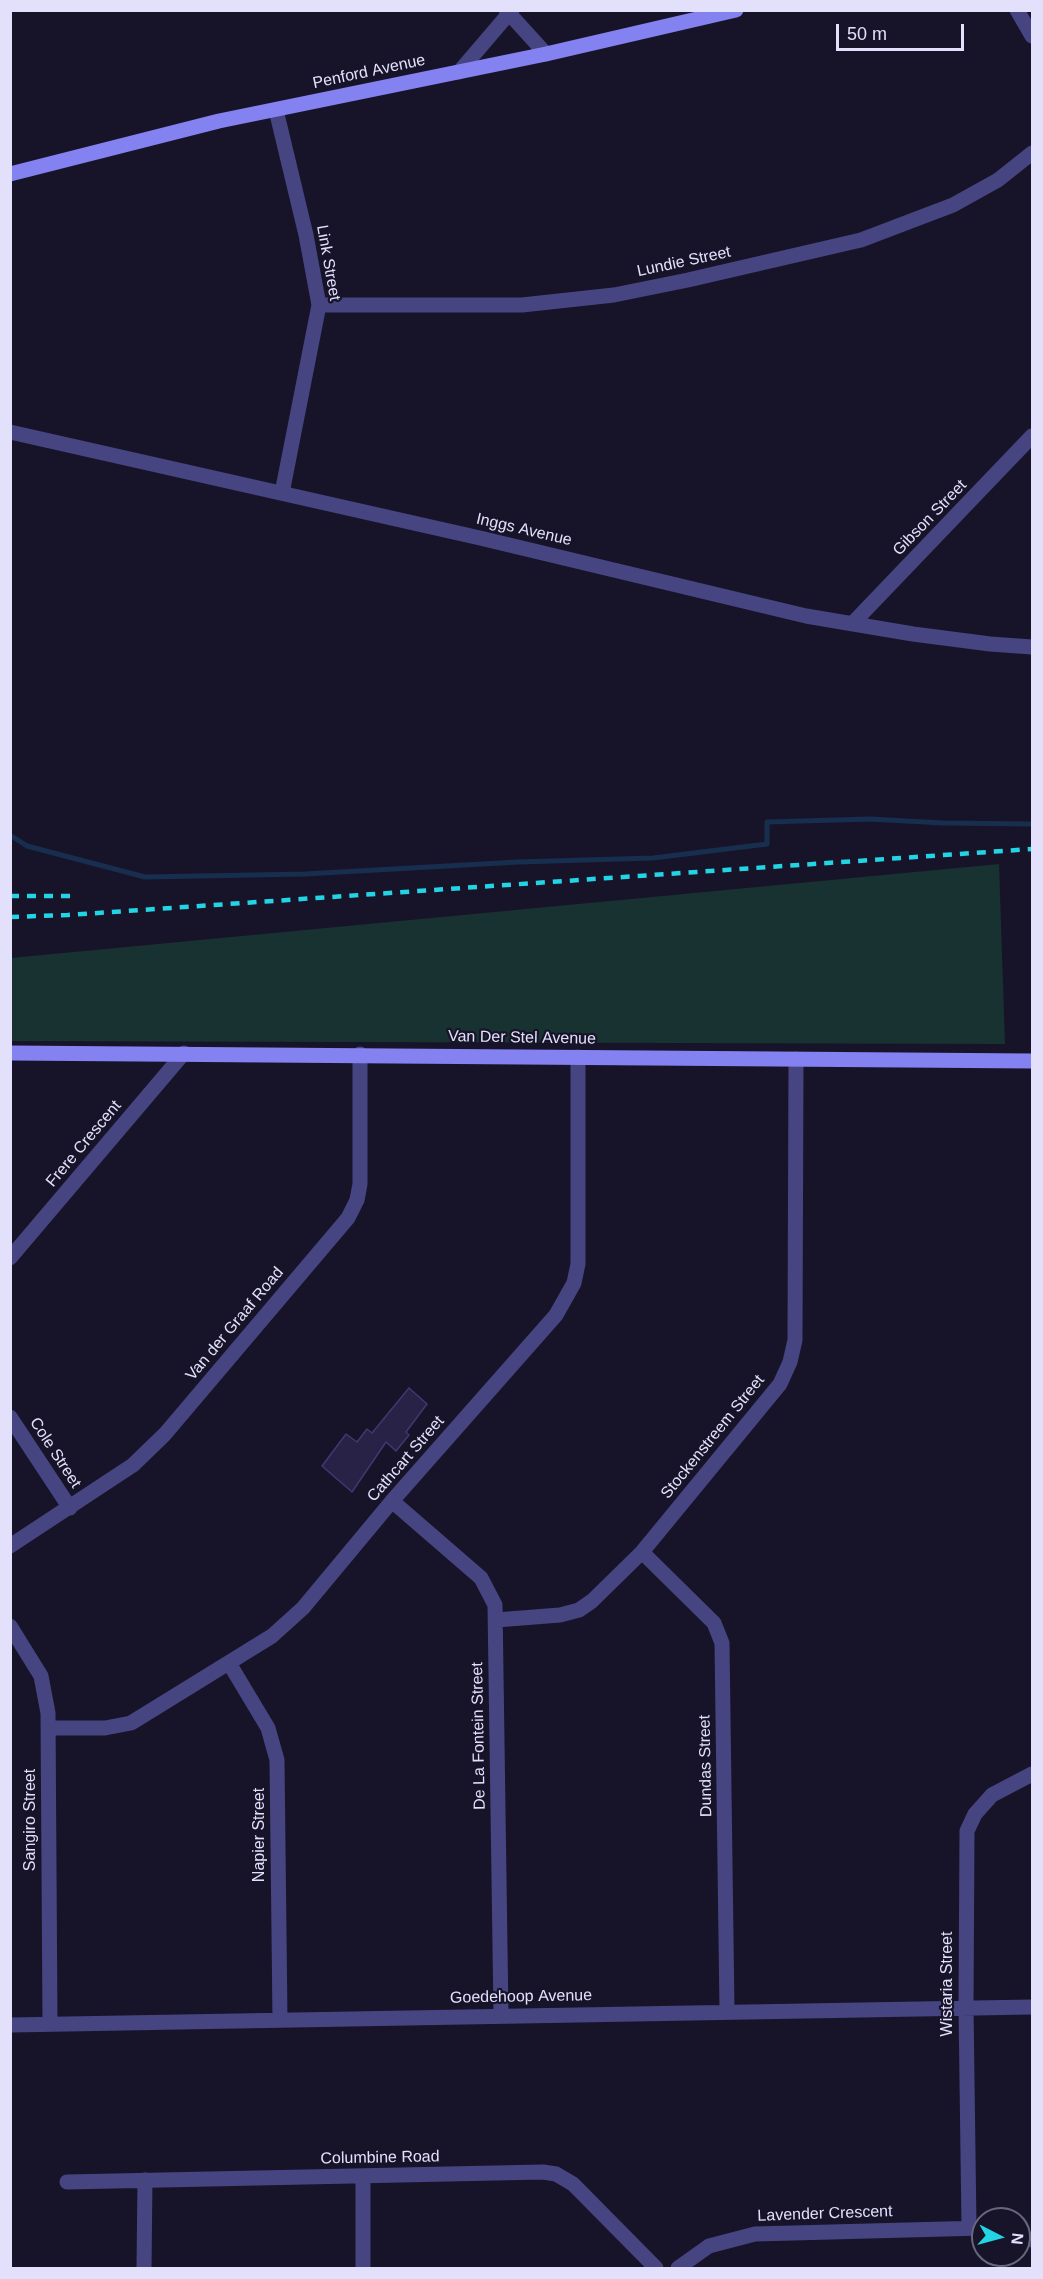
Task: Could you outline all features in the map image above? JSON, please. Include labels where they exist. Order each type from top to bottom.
[{"type":"street","name":"Penford Avenue","points":[[11,173],[219,122],[546,54],[736,10]]},
{"type":"street","points":[[1017,10],[1030,29]]},
{"type":"street","points":[[459,72],[509,12],[546,54]]},
{"type":"street","name":"Link Street","points":[[276,110],[306,235],[319,305],[282,493]]},
{"type":"street","name":"Lundie Street","points":[[319,305],[522,305],[614,295],[688,280],[861,240],[953,205],[998,180],[1032,153]]},
{"type":"street","name":"Inggs Avenue","points":[[10,432],[480,538],[806,616],[968,641],[1032,647]]},
{"type":"street","name":"Gibson Street","points":[[852,624],[1032,436]]},
{"type":"street","name":"Van Der Stel Avenue","points":[[10,1053],[1032,1061]]},
{"type":"street","name":"Frere Crescent","points":[[10,1258],[184,1053]]},
{"type":"street","name":"Van der Graaf Road","points":[[10,1546],[133,1465],[165,1434],[353,1210],[359,1194],[361,1170],[360,1054]]},
{"type":"street","name":"Cathcart Street","points":[[49,1728],[105,1728],[131,1723],[272,1636],[290,1621],[556,1315],[574,1283],[578,1264],[578,1057]]},
{"type":"street","name":"Stockenstreem Street","points":[[496,1620],[560,1615],[579,1610],[591,1601],[642,1552],[780,1384],[790,1362],[795,1340],[796,1059]]},
{"type":"street","name":"Cole Street","points":[[10,1418],[70,1508]]},
{"type":"street","name":"De La Fontein Street","points":[[392,1501],[481,1578],[495,1605],[501,2015]]},
{"type":"street","name":"Dundas Street","points":[[642,1552],[714,1623],[722,1642],[727,2011]]},
{"type":"street","name":"Sangiro Street","points":[[10,1626],[40,1676],[49,1728],[50,2024]]},
{"type":"street","name":"Napier Street","points":[[229,1663],[268,1728],[277,1760],[280,2020]]},
{"type":"street","name":"Wistaria Street","points":[[975,2207],[966,2007],[967,1831],[975,1815],[992,1795],[1032,1774]]},
{"type":"street","name":"Goedehoop Avenue","points":[[10,2025],[1032,2007]]},
{"type":"street","name":"Columbine Road","points":[[67,2182],[543,2172],[555,2174],[573,2184],[656,2268]]},
{"type":"street","points":[[363,2176],[363,2268]]},
{"type":"street","points":[[144,2268],[145,2180]]},
{"type":"street","name":"Lavender Crescent","points":[[678,2268],[709,2246],[756,2234],[971,2228]]},
{"type":"green space","points":[[999,864],[1005,1044],[11,1041],[11,958]]},
{"type":"building","points":[[409,1388],[427,1404],[406,1432],[409,1435],[396,1451],[386,1442],[352,1492],[322,1466],[346,1434],[357,1442],[367,1429],[372,1433]]},
{"type":"waterway","points":[[10,835],[27,846],[145,877],[305,874],[518,862],[653,858],[767,844],[767,822],[870,819],[1032,824]]},
{"type":"railway","points":[[10,917],[68,915],[1032,849]]},
{"type":"railway","points":[[10,896],[76,896]]}]
